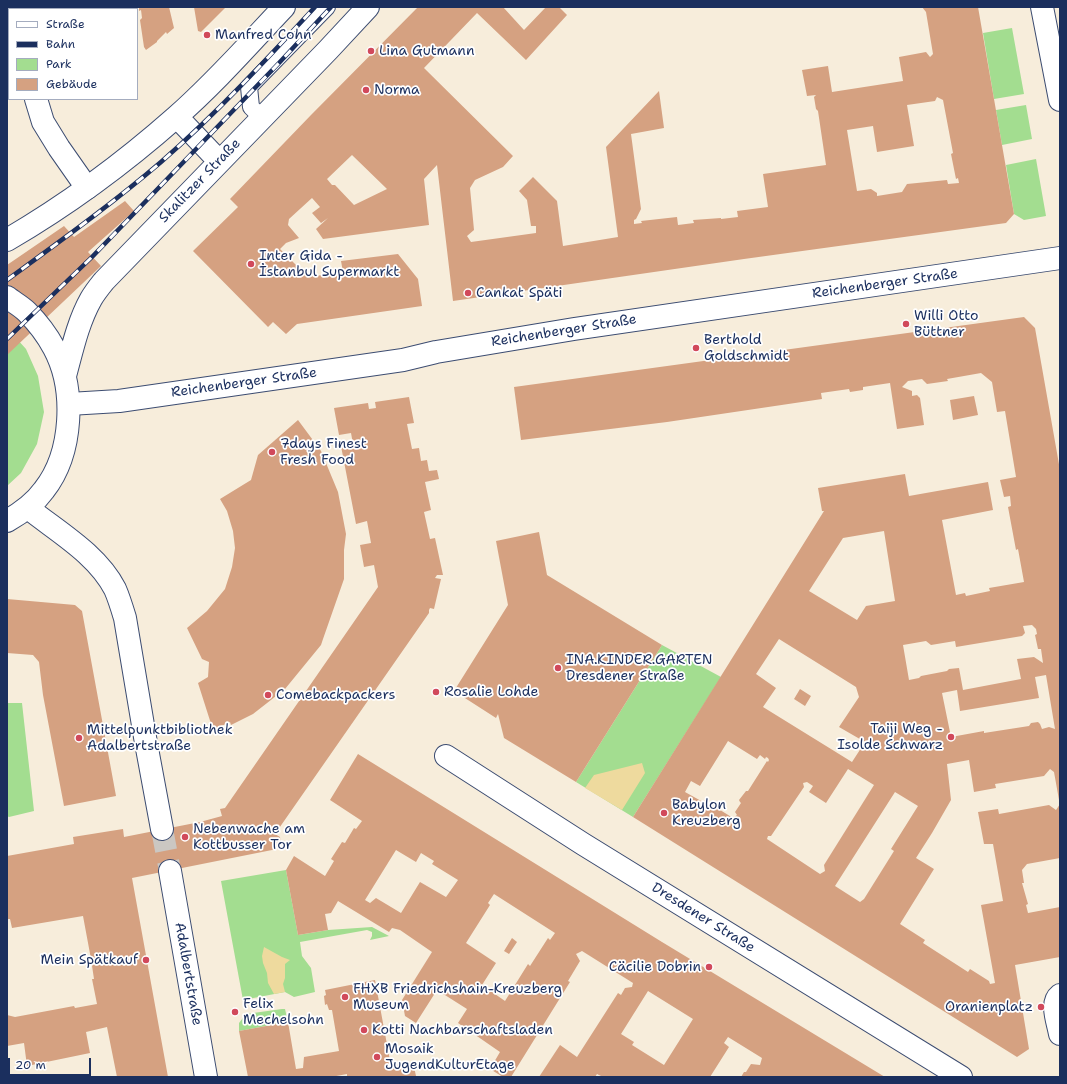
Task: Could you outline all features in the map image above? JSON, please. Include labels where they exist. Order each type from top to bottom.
[{"type":"street","points":[[7,240],[87,188],[130,156],[177,117],[217,78],[284,7]]},
{"type":"street","name":"Skalitzer Straße","points":[[65,376],[76,333],[91,298],[104,280],[368,7]]},
{"type":"street","points":[[1042,7],[1060,100]]},
{"type":"street","points":[[36,100],[43,122],[87,188]]},
{"type":"street","points":[[177,117],[219,162]]},
{"type":"street","name":"Reichenberger Straße","points":[[69,404],[142,398],[403,360],[436,352],[574,329],[1060,258]]},
{"type":"street","points":[[7,297],[26,311],[45,333],[55,350],[65,376],[69,404],[65,445],[56,471],[45,490],[28,508],[7,521]]},
{"type":"street","points":[[28,508],[89,556],[108,578],[119,599],[125,618],[162,829]]},
{"type":"street","name":"Dresdener Straße","points":[[446,756],[590,848],[960,1077]]},
{"type":"street","name":"Adalbertstraße","points":[[170,871],[206,1077]]},
{"type":"street","points":[[1060,995],[1057,998],[1055,1007],[1060,1034]]},
{"type":"lane","points":[[262,118],[251,107],[249,87],[327,7]]},
{"type":"green space","points":[[1012,28],[1024,94],[994,99],[983,33]]},
{"type":"green space","points":[[1026,105],[1032,139],[1002,145],[996,110]]},
{"type":"green space","points":[[1036,159],[1046,216],[1024,220],[1014,214],[1006,165]]},
{"type":"green space","points":[[17,339],[26,349],[38,376],[44,412],[37,444],[21,473],[7,486],[7,348]]},
{"type":"green space","points":[[662,645],[721,677],[633,817],[576,782]]},
{"type":"green space","points":[[7,703],[22,703],[34,811],[9,817],[7,816]]},
{"type":"green space","points":[[286,870],[298,935],[328,930],[372,927],[389,936],[370,940],[372,932],[367,930],[300,942],[302,956],[311,968],[315,992],[294,997],[285,992],[243,1000],[221,881]]},
{"type":"green space","points":[[285,1009],[288,1022],[239,1031],[239,1023],[246,1014]]},
{"type":"sand","points":[[642,763],[645,773],[622,810],[585,788],[594,775]]},
{"type":"sand","points":[[264,947],[290,960],[285,964],[285,978],[283,984],[285,992],[274,994],[268,983],[262,956]]},
{"type":"building","points":[[139,7],[169,7],[174,28],[167,34],[166,32],[157,42],[146,50],[144,47],[140,20],[142,18],[141,10],[139,11]]},
{"type":"building","points":[[194,7],[226,7],[201,32],[198,31]]},
{"type":"building","points":[[418,7],[503,7],[524,30],[546,7],[559,7],[567,15],[526,60],[477,13],[424,68],[513,156],[503,167],[475,180],[470,188],[474,230],[467,236],[471,242],[536,233],[536,226],[531,226],[527,200],[519,191],[533,177],[557,201],[563,246],[618,237],[606,147],[659,91],[664,128],[631,134],[641,209],[634,220],[634,224],[642,223],[641,221],[677,217],[678,225],[694,223],[693,220],[738,217],[737,211],[768,207],[763,174],[826,165],[818,111],[816,109],[814,97],[816,95],[807,96],[802,70],[828,66],[832,92],[903,81],[899,57],[926,52],[930,57],[933,54],[926,12],[922,7],[978,7],[1014,214],[1006,223],[453,301],[437,165],[424,179],[429,225],[323,239],[316,229],[328,218],[321,223],[312,213],[320,207],[312,198],[289,219],[288,225],[299,238],[286,243],[280,249],[308,277],[343,272],[341,261],[398,254],[418,279],[422,306],[297,324],[286,334],[273,322],[268,327],[193,251],[238,207],[230,199]],"holes":[[[937,97],[943,100],[953,153],[951,154],[956,179],[958,178],[959,183],[948,184],[947,180],[907,184],[902,192],[877,196],[877,193],[871,189],[857,191],[847,130],[873,126],[877,152],[914,146],[907,105],[935,101]],[[352,155],[387,189],[354,205],[335,185],[332,185],[327,179]]]},
{"type":"building","points":[[125,201],[134,211],[88,252],[101,266],[7,355],[7,265],[64,226],[74,237]]},
{"type":"building","points":[[1024,317],[1035,328],[1060,470],[1060,800],[1054,772],[1050,769],[1044,776],[995,784],[996,788],[974,792],[969,760],[947,764],[951,800],[916,858],[934,869],[900,924],[925,940],[923,943],[968,972],[970,969],[989,981],[990,984],[995,983],[981,905],[1003,901],[993,844],[984,844],[978,812],[998,809],[999,814],[1049,805],[1056,810],[1060,804],[1060,858],[1027,864],[1022,870],[1024,883],[1022,883],[1028,904],[1026,905],[1028,913],[1060,907],[1060,957],[1015,965],[1029,1049],[1017,1057],[633,817],[824,511],[822,511],[818,488],[905,474],[909,496],[988,482],[993,510],[942,520],[956,595],[965,593],[966,596],[990,591],[989,588],[1024,582],[1008,507],[1011,506],[1010,496],[1004,497],[1000,480],[1016,477],[1005,411],[997,412],[992,382],[981,373],[947,379],[948,381],[927,384],[922,379],[908,381],[902,387],[912,391],[912,396],[917,395],[920,398],[924,425],[897,429],[890,383],[863,387],[863,390],[850,392],[849,389],[821,393],[822,399],[667,422],[521,440],[514,387]],"holes":[[[884,531],[895,601],[866,606],[857,620],[809,591],[843,538]],[[1032,625],[1036,629],[1037,634],[1035,635],[1038,649],[1041,649],[1043,663],[1034,657],[1017,659],[1021,679],[963,690],[959,668],[949,669],[947,671],[909,680],[903,645],[926,641],[931,645],[955,641],[956,647],[1022,636],[1025,633],[1023,626]],[[779,639],[856,687],[859,697],[839,727],[865,742],[852,762],[763,707],[776,688],[756,674]],[[1046,675],[1055,729],[1049,727],[1042,729],[1038,722],[1031,723],[1029,726],[984,733],[984,731],[951,737],[942,693],[957,690],[960,711],[1039,698],[1035,677]],[[728,741],[757,759],[760,755],[765,759],[766,757],[768,758],[769,760],[748,791],[746,791],[739,800],[741,803],[735,812],[737,815],[733,818],[704,800],[703,802],[685,792],[691,781],[700,786]],[[848,769],[874,785],[824,865],[825,871],[820,874],[767,839],[768,836],[771,836],[804,787],[803,783],[807,782],[813,786],[809,792],[826,803]],[[895,792],[918,806],[891,849],[894,851],[864,899],[860,902],[835,886]]]},
{"type":"building","points":[[974,396],[978,415],[953,420],[950,400]]},
{"type":"building","points":[[409,397],[414,423],[407,424],[412,449],[419,448],[421,461],[427,460],[429,471],[437,470],[439,479],[425,482],[431,510],[424,512],[430,539],[435,538],[443,575],[437,575],[435,578],[441,579],[434,609],[430,608],[429,613],[275,834],[280,837],[281,845],[277,849],[132,878],[168,1077],[117,1077],[107,1027],[86,1032],[90,1053],[27,1066],[24,1043],[7,1046],[7,1015],[15,1017],[74,1006],[75,1008],[97,1004],[83,916],[12,928],[10,919],[7,919],[7,856],[74,844],[73,837],[123,829],[124,837],[200,822],[222,816],[220,809],[225,808],[378,587],[374,565],[364,567],[360,545],[371,543],[367,521],[356,524],[341,446],[353,444],[351,433],[339,435],[334,408],[368,403],[369,409],[376,408],[375,402]]},
{"type":"building","points":[[298,420],[321,451],[338,492],[346,534],[344,550],[344,579],[321,645],[285,689],[253,714],[231,725],[230,722],[213,730],[198,683],[208,677],[209,662],[202,659],[187,628],[207,611],[225,589],[232,567],[235,548],[233,531],[227,511],[220,499],[251,480],[258,455]]},
{"type":"building","name":"INA.KINDER.GARTEN Dresdener Straße","points":[[539,532],[547,575],[662,645],[576,782],[504,738],[498,714],[496,718],[454,691],[508,605],[496,541]]},
{"type":"building","points":[[7,599],[75,605],[82,611],[116,796],[64,806],[43,695],[39,662],[33,655],[7,653]]},
{"type":"building","points":[[800,689],[811,696],[805,706],[794,699]]},
{"type":"building","points":[[358,754],[662,942],[885,1077],[741,1077],[751,1064],[760,1065],[762,1058],[728,1037],[724,1043],[729,1047],[710,1077],[603,1077],[597,1074],[595,1077],[539,1077],[560,1045],[577,1057],[618,993],[621,995],[625,988],[632,987],[633,983],[582,951],[576,954],[580,961],[568,981],[570,982],[511,1077],[503,1077],[490,1069],[500,1052],[458,1023],[467,1009],[437,990],[416,1023],[405,1016],[402,1000],[432,952],[400,930],[392,928],[389,932],[338,901],[331,913],[325,914],[328,930],[298,935],[286,870],[294,856],[325,876],[334,861],[331,859],[342,842],[345,843],[354,828],[356,829],[362,821],[330,800]],"holes":[[[396,850],[416,862],[421,853],[434,861],[432,864],[458,880],[446,897],[420,882],[401,913],[376,898],[370,903],[365,900]],[[494,894],[555,933],[550,940],[548,938],[530,966],[528,964],[505,1001],[482,985],[496,963],[466,943],[490,905],[488,903]],[[648,991],[693,1019],[664,1065],[632,1045],[634,1042],[621,1034]]]},
{"type":"building","points":[[512,938],[517,942],[509,954],[504,951]]},
{"type":"building","points":[[375,980],[391,1066],[413,1062],[416,1076],[347,1077],[347,1074],[331,1077],[248,1077],[239,1031],[288,1022],[296,1069],[303,1068],[304,1057],[339,1051],[332,1010],[329,1010],[327,1004],[325,1005],[325,990]]},
{"type":"tunnel","points":[[162,829],[170,871]]},
{"type":"railway","points":[[7,280],[104,208],[161,162],[221,106],[315,7]]},
{"type":"railway","points":[[7,339],[92,257],[331,7]]},
{"type":"place","name":"Manfred Cohn","points":[[207,35]]},
{"type":"place","name":"Lina Gutmann","points":[[371,51]]},
{"type":"place","name":"Norma","points":[[366,90]]},
{"type":"place","name":"Inter Gida - İstanbul Supermarkt","points":[[251,264]]},
{"type":"place","name":"Cankat Späti","points":[[468,293]]},
{"type":"place","name":"Willi Otto Büttner","points":[[906,324]]},
{"type":"place","name":"Berthold Goldschmidt","points":[[696,348]]},
{"type":"place","name":"7days Finest Fresh Food","points":[[272,452]]},
{"type":"place","name":"INA.KINDER.GARTEN Dresdener Straße","points":[[558,668]]},
{"type":"place","name":"Rosalie Lohde","points":[[436,692]]},
{"type":"place","name":"Comebackpackers","points":[[268,695]]},
{"type":"place","name":"Taiji Weg - Isolde Schwarz","points":[[951,737]]},
{"type":"place","name":"Mittelpunktbibliothek Adalbertstraße","points":[[79,738]]},
{"type":"place","name":"Babylon Kreuzberg","points":[[664,813]]},
{"type":"place","name":"Nebenwache am Kottbusser Tor","points":[[185,837]]},
{"type":"place","name":"Mein Spätkauf","points":[[146,960]]},
{"type":"place","name":"Cäcilie Dobrin","points":[[709,967]]},
{"type":"place","name":"FHXB Friedrichshain-Kreuzberg Museum","points":[[345,997]]},
{"type":"place","name":"Oranienplatz","points":[[1041,1007]]},
{"type":"place","name":"Felix Mechelsohn","points":[[235,1012]]},
{"type":"place","name":"Kotti Nachbarschaftsladen","points":[[364,1030]]},
{"type":"place","name":"Mosaik JugendKulturEtage","points":[[377,1057]]}]
